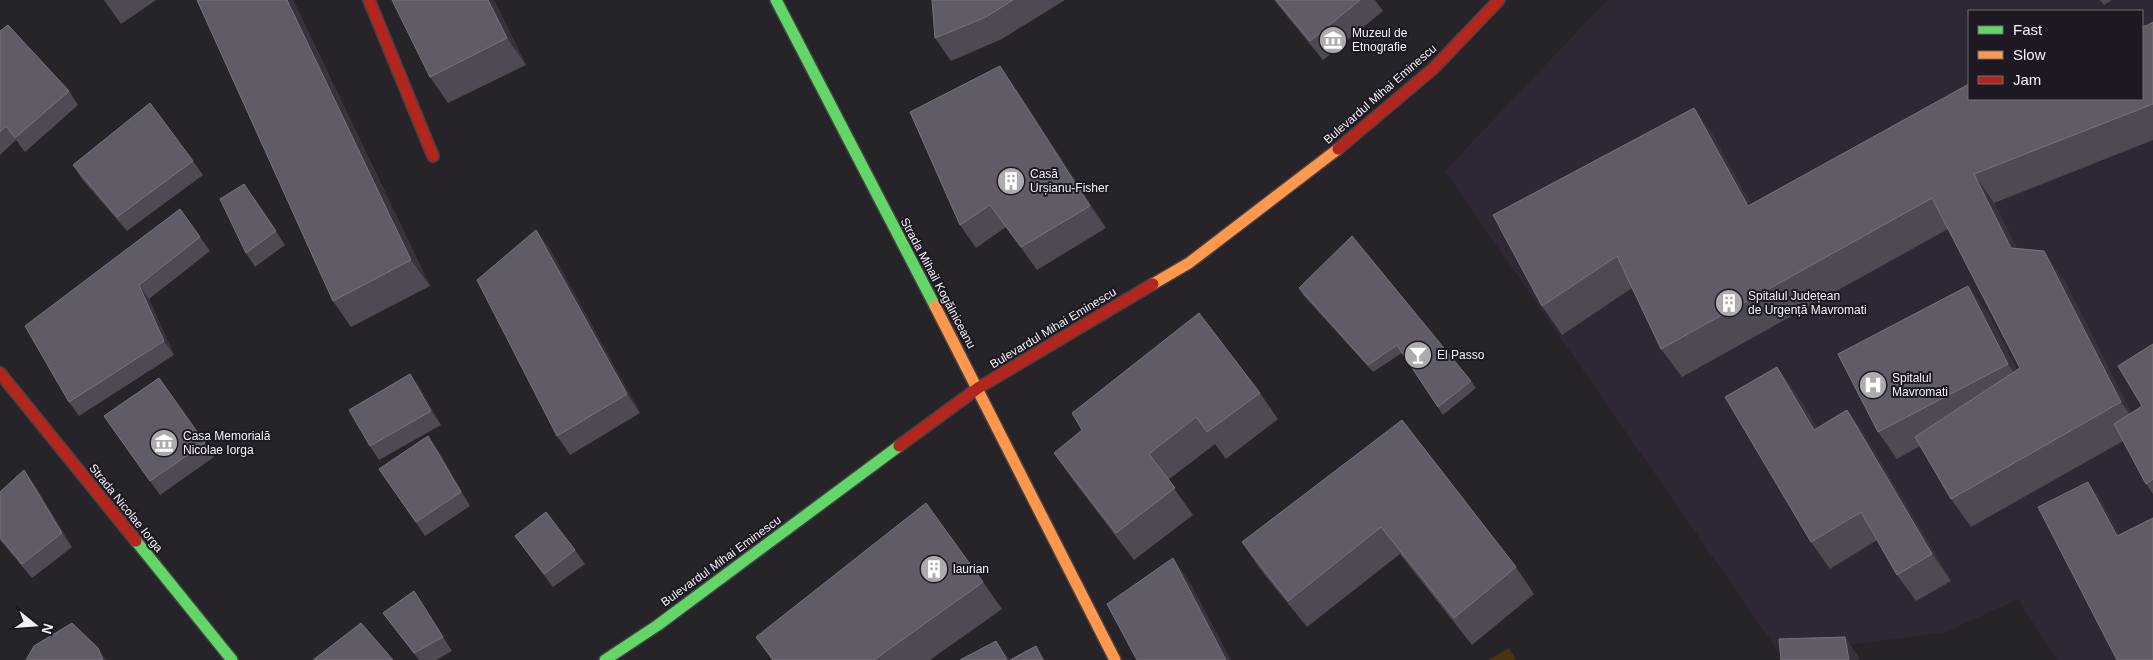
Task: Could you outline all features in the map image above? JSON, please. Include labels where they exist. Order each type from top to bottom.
[{"type":"main road","points":[[369,0],[433,156]]},
{"type":"main road","name":"Strada Mihail Kogălniceanu","points":[[776,0],[978,388],[1115,660]]},
{"type":"main road","name":"Bulevardul Mihai Eminescu","points":[[605,660],[658,625],[978,388],[1189,262],[1250,217],[1312,171],[1434,68],[1499,0]]},
{"type":"main road","name":"Strada Nicolae Iorga","points":[[0,373],[232,660]]},
{"type":"shaded area","name":"Spitalul Mavromati","points":[[1607,0],[2153,0],[2153,660],[2057,660],[2018,599],[1946,632],[1780,654],[1445,171]]},
{"type":"shaded area","points":[[1509,648],[1516,660],[1489,660]]},
{"type":"building","points":[[197,0],[287,0],[411,260],[333,301]]},
{"type":"building","points":[[392,0],[488,0],[507,38],[430,77]]},
{"type":"building","points":[[932,0],[1013,0],[986,17],[935,38]]},
{"type":"building","points":[[1276,0],[1360,0],[1310,41]]},
{"type":"building","name":"Spitalul Județean de Urgență Mavromati","points":[[2153,22],[2153,104],[1974,174],[2011,248],[2044,251],[2121,402],[1951,499],[1915,437],[2020,368],[1932,198],[1661,349],[1617,256],[1542,306],[1493,215],[1694,108],[1748,206],[1968,85],[1968,100],[2143,100],[2143,26]]},
{"type":"building","points":[[8,25],[69,91],[15,138],[6,126],[0,132],[0,31]]},
{"type":"building","name":"Casă Urșianu-Fisher","points":[[1000,66],[1090,206],[1021,247],[990,205],[960,225],[910,112]]},
{"type":"building","points":[[150,103],[193,161],[117,217],[73,165]]},
{"type":"building","points":[[244,184],[276,231],[246,253],[220,199]]},
{"type":"building","points":[[180,209],[200,237],[139,285],[164,341],[69,402],[25,326]]},
{"type":"building","points":[[536,230],[627,394],[557,436],[477,280]]},
{"type":"building","points":[[1352,236],[1471,381],[1438,407],[1397,345],[1368,365],[1299,288]]},
{"type":"building","points":[[1968,286],[2008,364],[1878,432],[1838,354]]},
{"type":"building","points":[[1199,313],[1260,393],[1207,432],[1196,417],[1149,454],[1175,488],[1116,533],[1054,453],[1082,430],[1072,413]]},
{"type":"building","points":[[2153,344],[2153,479],[2146,484],[2114,424],[2142,406],[2118,366]]},
{"type":"building","points":[[1777,367],[1814,430],[1847,410],[1932,554],[1897,575],[1861,512],[1811,542],[1725,397]]},
{"type":"building","points":[[410,374],[431,411],[370,446],[349,410]]},
{"type":"building","name":"Casa Memorială Nicolae Iorga","points":[[159,378],[205,443],[150,481],[104,416]]},
{"type":"building","points":[[1402,420],[1516,567],[1454,618],[1381,527],[1288,601],[1242,542]]},
{"type":"building","points":[[428,436],[461,492],[416,522],[379,469]]},
{"type":"building","points":[[24,470],[62,533],[22,564],[0,537],[0,492]]},
{"type":"building","points":[[2088,482],[2117,536],[2153,518],[2153,660],[2117,660],[2038,507]]},
{"type":"building","points":[[926,503],[983,582],[874,660],[773,660],[756,637]]},
{"type":"building","points":[[546,512],[575,550],[544,574],[515,536]]},
{"type":"building","points":[[1173,558],[1226,660],[1137,660],[1107,604]]},
{"type":"building","points":[[414,591],[443,637],[414,653],[383,613]]},
{"type":"building","points":[[72,623],[98,648],[103,660],[26,660],[34,646]]},
{"type":"building","points":[[361,623],[393,660],[313,660]]},
{"type":"building","points":[[1845,637],[1849,660],[1781,660],[1779,639]]},
{"type":"building","points":[[996,641],[1007,660],[960,660]]},
{"type":"building","points":[[1036,646],[1043,660],[1010,660]]},
{"type":"traffic: fast","points":[[776,0],[935,306]]},
{"type":"traffic: fast","points":[[605,660],[658,625],[899,446]]},
{"type":"traffic: fast","points":[[136,541],[232,660]]},
{"type":"traffic: slow","points":[[1153,284],[1189,263],[1338,149]]},
{"type":"traffic: slow","points":[[935,306],[1115,660]]},
{"type":"traffic: jam","points":[[369,0],[433,156]]},
{"type":"traffic: jam","points":[[1338,149],[1434,68],[1499,0]]},
{"type":"traffic: jam","points":[[899,446],[978,388],[1153,284]]},
{"type":"traffic: jam","points":[[0,373],[136,541]]},
{"type":"place","name":"Muzeul de Etnografie","points":[[1333,40]]},
{"type":"place","name":"Casă Urșianu-Fisher","points":[[1011,181]]},
{"type":"place","name":"Spitalul Județean de Urgență Mavromati","points":[[1729,303]]},
{"type":"place","name":"El Passo","points":[[1418,355]]},
{"type":"place","name":"Spitalul Mavromati","points":[[1873,385]]},
{"type":"place","name":"Casa Memorială Nicolae Iorga","points":[[164,443]]},
{"type":"place","name":"laurian","points":[[934,569]]}]
